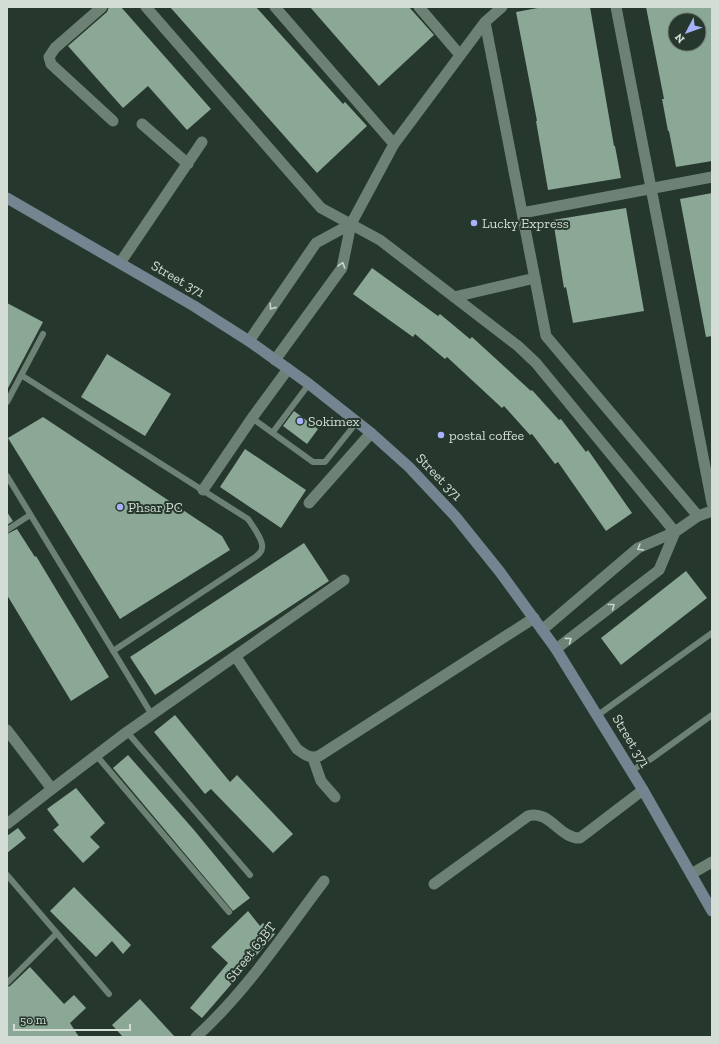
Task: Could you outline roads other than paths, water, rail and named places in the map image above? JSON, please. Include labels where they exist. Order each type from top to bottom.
[{"type":"main road","name":"Street 371","points":[[7,198],[194,306],[249,341],[309,384],[371,433],[409,467],[456,516],[500,572],[556,649],[643,790],[712,911]]},
{"type":"street","points":[[102,7],[55,48],[49,57],[51,64],[113,121]]},
{"type":"street","points":[[146,7],[321,208],[380,240],[518,346],[536,363],[676,532]]},
{"type":"street","points":[[275,7],[394,144]]},
{"type":"street","points":[[419,7],[460,55]]},
{"type":"street","points":[[275,360],[342,268],[351,224],[394,144],[485,22],[502,7]]},
{"type":"street","points":[[616,7],[712,503]]},
{"type":"street","points":[[485,22],[546,336],[698,516]]},
{"type":"street","points":[[142,124],[188,164]]},
{"type":"street","points":[[120,264],[202,142]]},
{"type":"street","points":[[522,213],[712,177]]},
{"type":"street","points":[[249,341],[316,243],[351,224]]},
{"type":"street","points":[[454,297],[535,278]]},
{"type":"street","points":[[203,490],[252,418],[288,369]]},
{"type":"street","points":[[309,503],[371,433]]},
{"type":"street","points":[[542,630],[638,548],[676,532],[698,516],[712,511]]},
{"type":"street","points":[[556,649],[659,570],[676,532]]},
{"type":"street","points":[[7,824],[127,732],[344,580]]},
{"type":"street","points":[[236,657],[297,749],[305,756],[313,758],[319,756],[534,618]]},
{"type":"street","points":[[7,730],[52,789]]},
{"type":"street","points":[[313,758],[321,781],[335,797]]},
{"type":"street","points":[[434,884],[528,816],[534,814],[540,815],[572,838],[580,838],[643,790]]},
{"type":"street","points":[[691,874],[712,862]]},
{"type":"street","name":"Street 63BT","points":[[201,1035],[218,1017],[248,980],[324,881]]},
{"type":"lane","points":[[7,402],[43,334]]},
{"type":"lane","points":[[21,375],[248,519],[261,541],[262,548],[260,554],[113,651]]},
{"type":"lane","points":[[272,432],[309,384]]},
{"type":"lane","points":[[252,418],[313,462],[325,462],[357,422]]},
{"type":"lane","points":[[7,476],[152,715]]},
{"type":"lane","points":[[7,530],[30,515]]},
{"type":"lane","points":[[598,715],[712,633]]},
{"type":"lane","points":[[631,771],[651,759],[712,716]]},
{"type":"lane","points":[[127,732],[250,875]]},
{"type":"lane","points":[[96,755],[229,912]]},
{"type":"lane","points":[[7,875],[109,994]]},
{"type":"lane","points":[[7,983],[57,933]]},
{"type":"place","name":"Lucky Express","points":[[474,223]]},
{"type":"place","name":"Sokimex","points":[[300,421]]},
{"type":"place","name":"postal coffee","points":[[441,435]]},
{"type":"place","name":"Phsar PC","points":[[120,507]]}]
